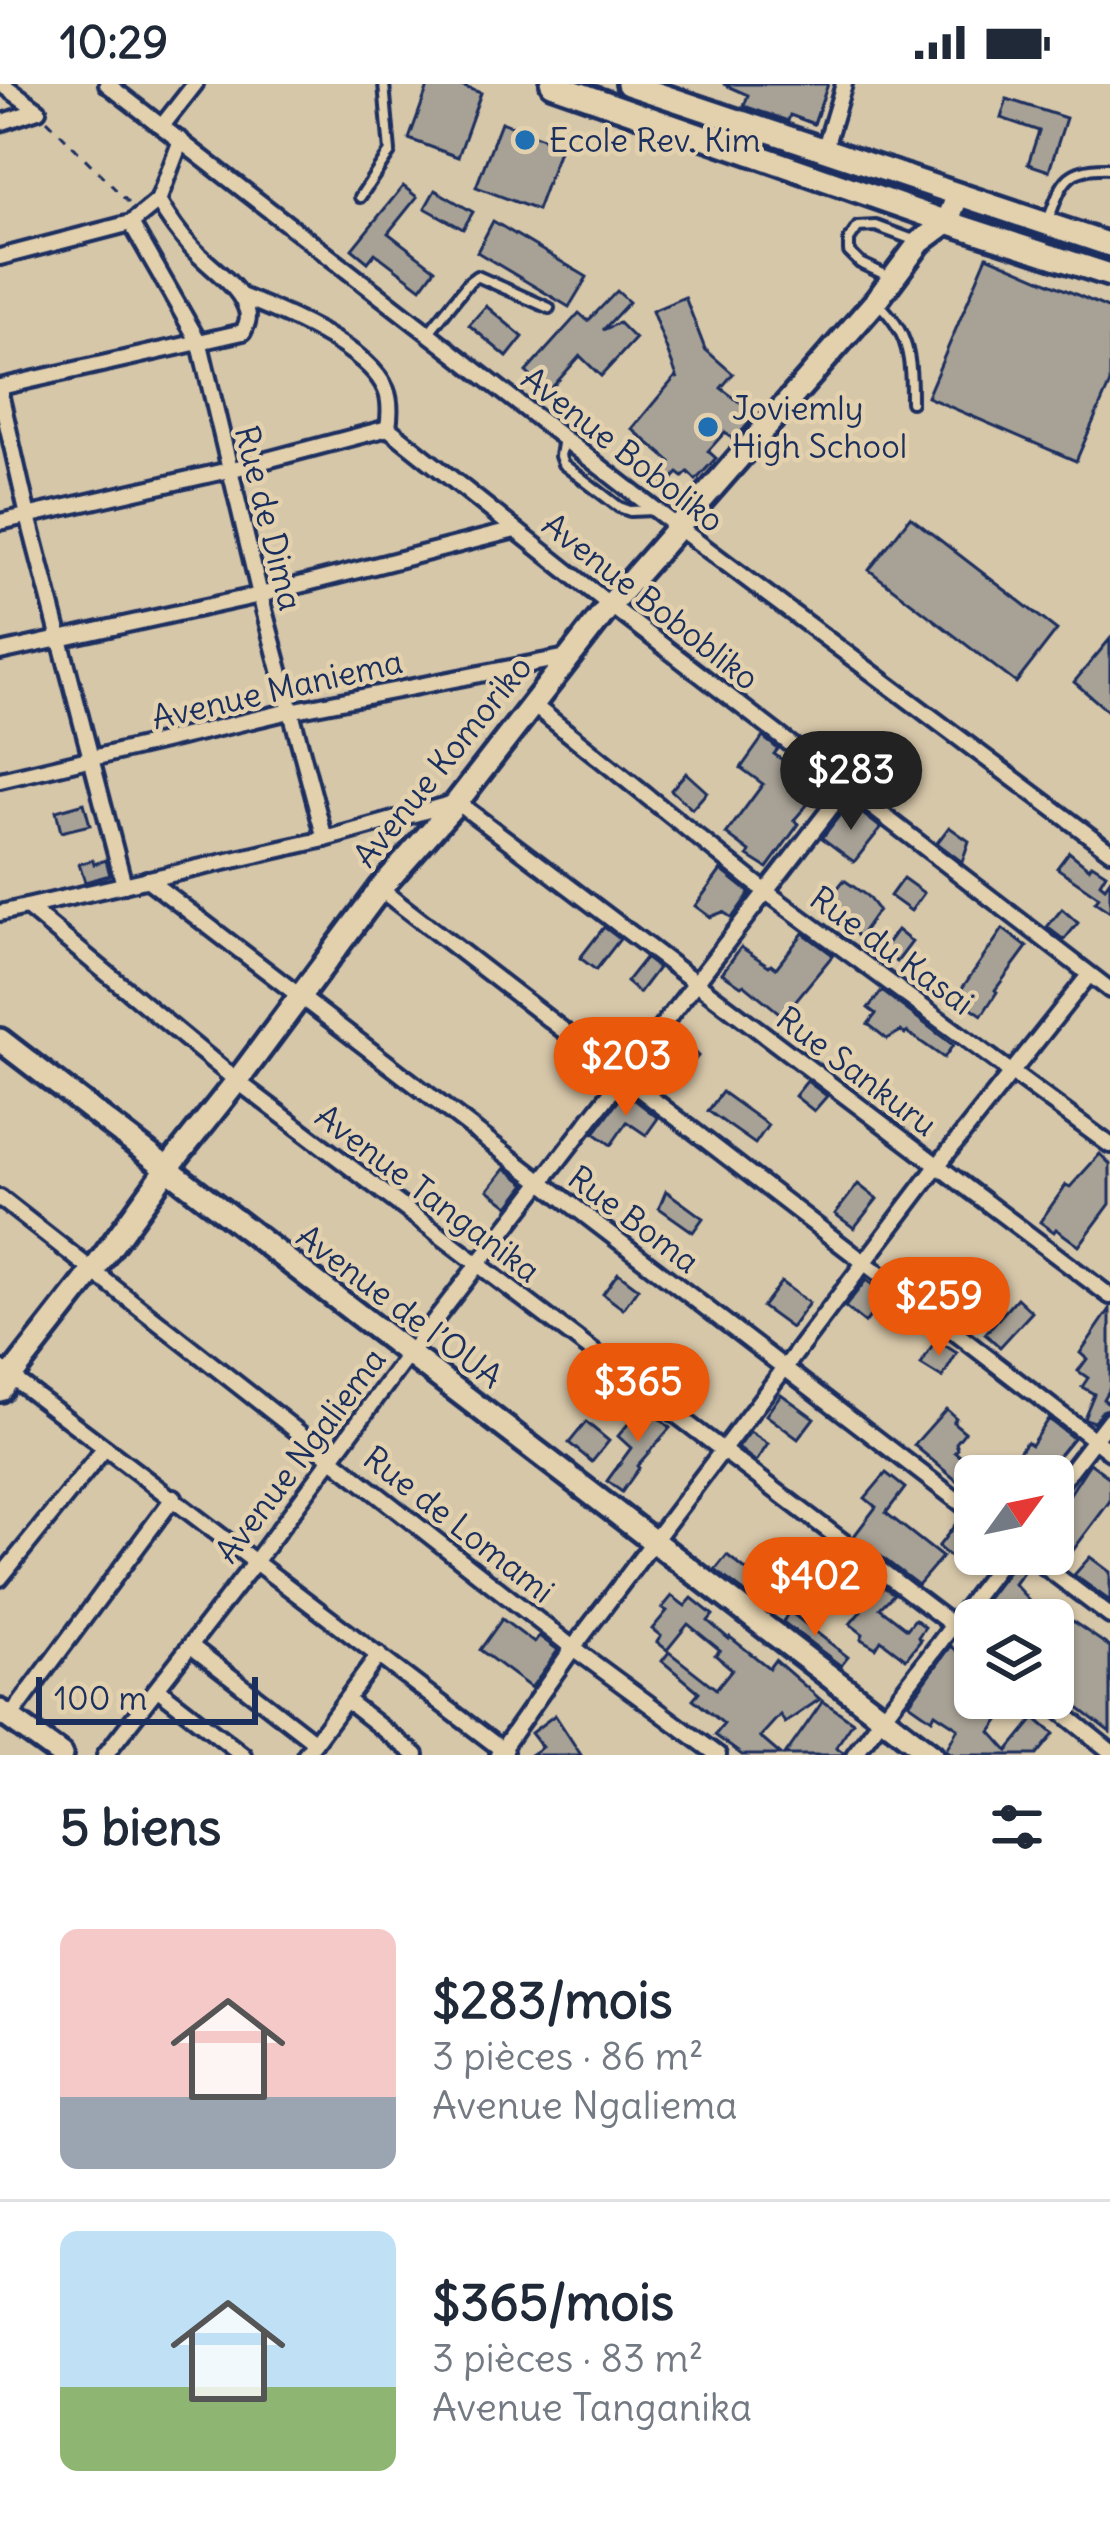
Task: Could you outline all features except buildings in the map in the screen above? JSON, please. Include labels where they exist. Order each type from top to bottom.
[{"type":"street","points":[[2,84],[38,110]]},
{"type":"street","name":"Avenue Boboliko","points":[[107,84],[679,528],[1110,851]]},
{"type":"street","points":[[162,126],[195,84]]},
{"type":"street","points":[[552,84],[1110,275]]},
{"type":"street","points":[[628,84],[1110,245]]},
{"type":"street","points":[[824,151],[844,84]]},
{"type":"street","points":[[0,123],[38,110]]},
{"type":"street","points":[[0,257],[136,219],[158,201],[182,140]]},
{"type":"street","points":[[947,222],[958,195]]},
{"type":"street","points":[[124,885],[0,390],[244,332],[249,320],[241,296],[193,249],[158,201]]},
{"type":"street","name":"Rue de Dima","points":[[136,219],[200,344],[325,839]]},
{"type":"street","name":"Avenue Komoriko","points":[[4,1378],[94,1270],[380,889],[457,802],[610,604],[875,301],[920,242],[947,222]]},
{"type":"street","points":[[0,522],[388,428],[387,392],[379,377],[319,329],[241,296]]},
{"type":"street","name":"Avenue Bobobliko","points":[[388,428],[1110,990]]},
{"type":"street","points":[[0,652],[260,595],[515,530]]},
{"type":"street","name":"Avenue Maniema","points":[[0,780],[290,711],[567,657]]},
{"type":"street","name":"Rue du Kasai","points":[[532,704],[765,891],[1110,1145]]},
{"type":"street","name":"Avenue Ngaliema","points":[[105,1755],[846,788]]},
{"type":"street","points":[[0,913],[325,839],[457,802]]},
{"type":"street","name":"Rue Sankuru","points":[[457,802],[1110,1296]]},
{"type":"street","name":"Rue Boma","points":[[147,879],[954,1498]]},
{"type":"street","points":[[380,889],[1110,1452]]},
{"type":"street","name":"Avenue Tanganika","points":[[27,908],[237,1081],[953,1625]]},
{"type":"street","points":[[4,1378],[173,1497],[503,1753],[573,1648],[938,1166],[1089,975]]},
{"type":"street","name":"Avenue de l’OUA","points":[[0,1040],[932,1755]]},
{"type":"street","name":"Rue de Lomami","points":[[0,1198],[573,1648],[718,1755]]},
{"type":"street","points":[[1074,1466],[1110,1419]]},
{"type":"street","points":[[0,1579],[105,1448]]},
{"type":"street","points":[[62,1755],[5,1715],[173,1497]]},
{"type":"street","points":[[854,1755],[990,1575]]},
{"type":"street","points":[[1056,1575],[1110,1616]]},
{"type":"street","points":[[191,1646],[310,1748],[379,1654]]},
{"type":"street","points":[[158,1689],[244,1755]]},
{"type":"street","points":[[346,1700],[416,1755]]},
{"type":"street","points":[[1071,1719],[1110,1750]]},
{"type":"lane","points":[[360,197],[390,152],[384,84]]},
{"type":"lane","points":[[1046,224],[1063,183],[1089,167],[1110,168]]},
{"type":"lane","points":[[892,277],[860,263],[849,252],[849,240],[858,227],[876,226],[920,242]]},
{"type":"lane","points":[[428,333],[477,276],[549,308]]},
{"type":"lane","points":[[875,301],[904,335],[911,402]]},
{"type":"path","points":[[38,110],[136,219]]},
{"type":"place","name":"Ecole Rev. Kim","points":[[525,140]]},
{"type":"place","name":"Joviemly High School","points":[[708,427]]}]
